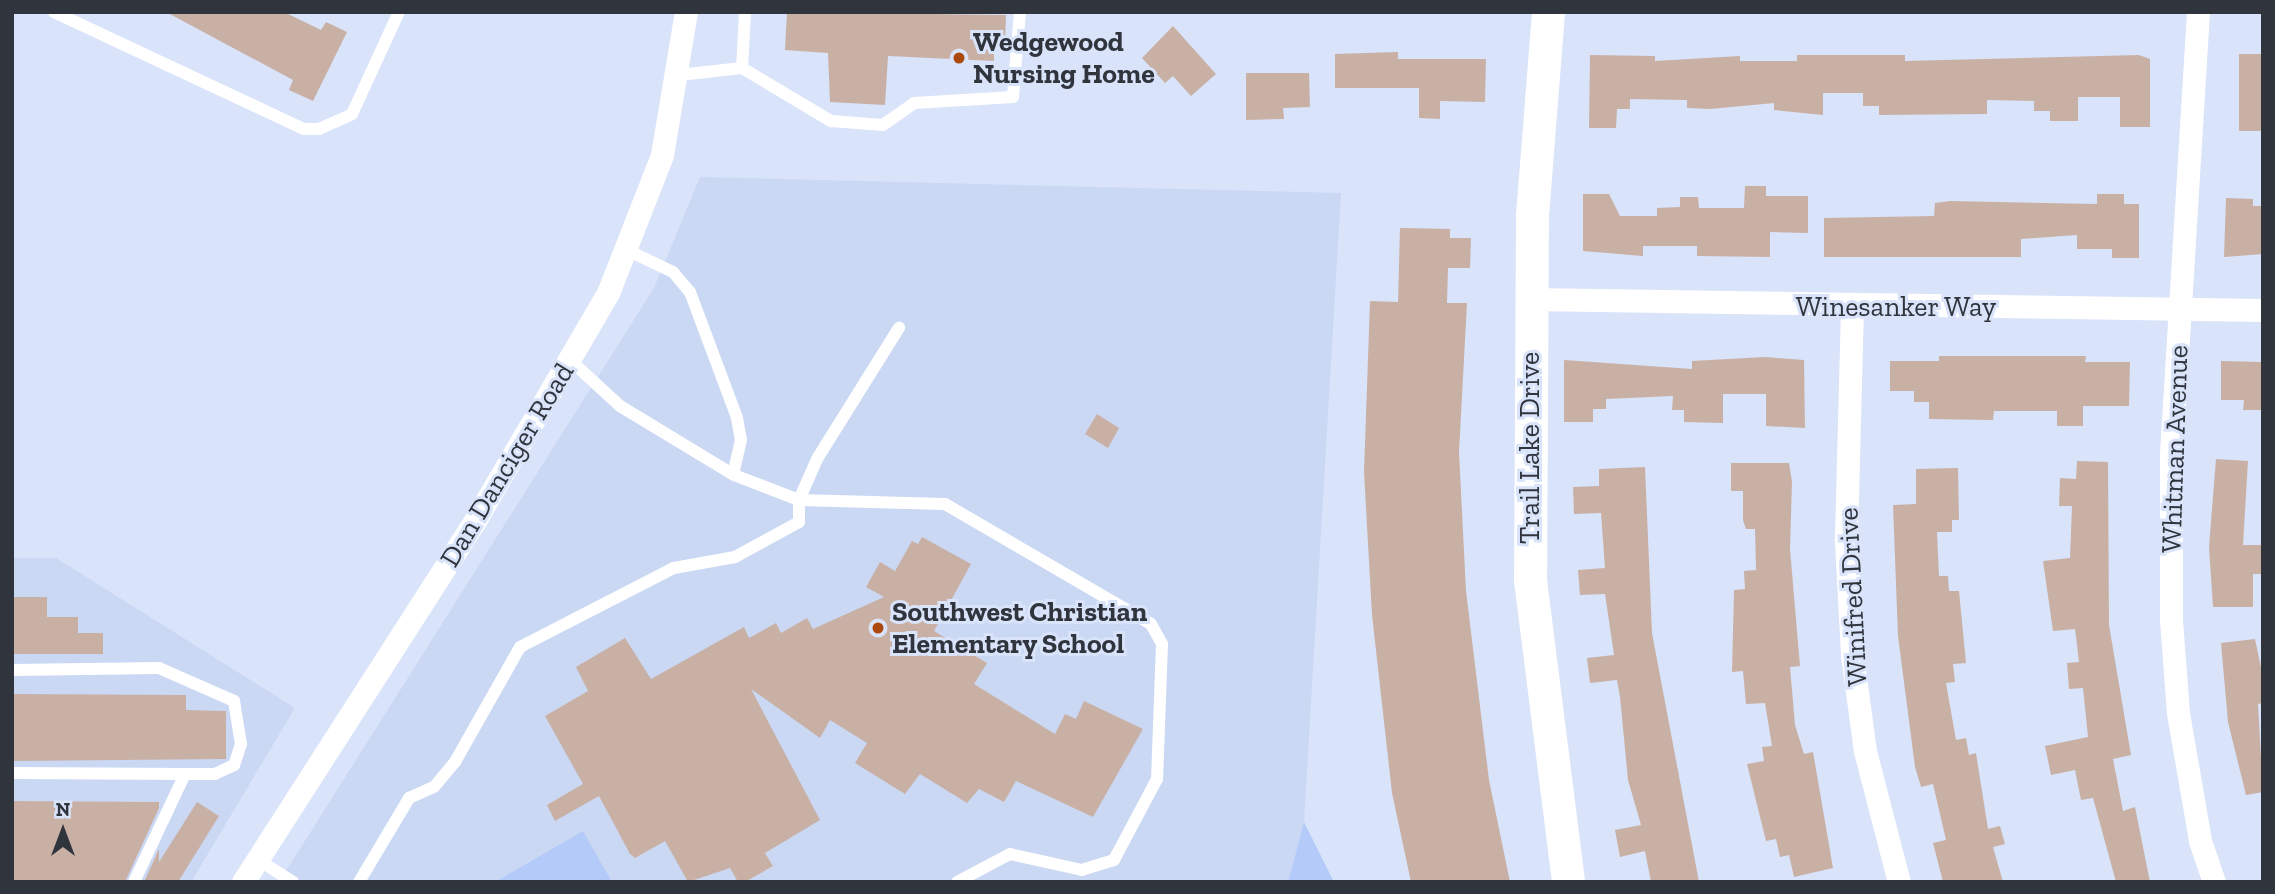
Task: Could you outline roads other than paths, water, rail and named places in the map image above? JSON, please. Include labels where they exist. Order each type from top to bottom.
[{"type":"street","name":"Dan Danciger Road","points":[[243,882],[570,360],[629,251],[662,155],[679,75],[686,12]]},
{"type":"street","name":"Trail Lake Drive","points":[[1548,12],[1530,299],[1530,580],[1568,882]]},
{"type":"street","name":"Whitman Avenue","points":[[2198,12],[2179,309],[2171,620],[2178,713],[2200,841],[2214,882]]},
{"type":"street","name":"Winesanker Way","points":[[1530,299],[1852,307],[2263,310]]},
{"type":"street","name":"Winifred Drive","points":[[1852,307],[1846,543],[1852,655],[1866,751],[1899,882]]},
{"type":"lane","points":[[54,12],[304,128],[319,129],[352,114],[400,12]]},
{"type":"lane","points":[[742,68],[746,12]]},
{"type":"lane","points":[[679,75],[742,68],[831,121],[883,125],[914,103],[1013,97],[1020,12]]},
{"type":"lane","points":[[629,251],[673,272],[690,292],[737,418],[741,440],[733,474]]},
{"type":"lane","points":[[359,882],[409,798],[434,787],[455,762],[520,647],[674,568],[735,557],[785,533],[799,522],[799,500],[899,328]]},
{"type":"lane","points":[[570,360],[620,406],[733,474],[799,500],[945,504],[1151,624],[1162,644],[1157,779],[1114,860],[1082,870],[1010,854],[957,882]]},
{"type":"lane","points":[[12,670],[159,668],[234,701],[241,744],[234,765],[215,774],[12,772]]},
{"type":"lane","points":[[134,882],[185,774]]},
{"type":"lane","points":[[257,859],[293,882]]},
{"type":"place","name":"Wedgewood Nursing Home","points":[[959,58]]},
{"type":"place","name":"Southwest Christian Elementary School","points":[[878,628]]}]
